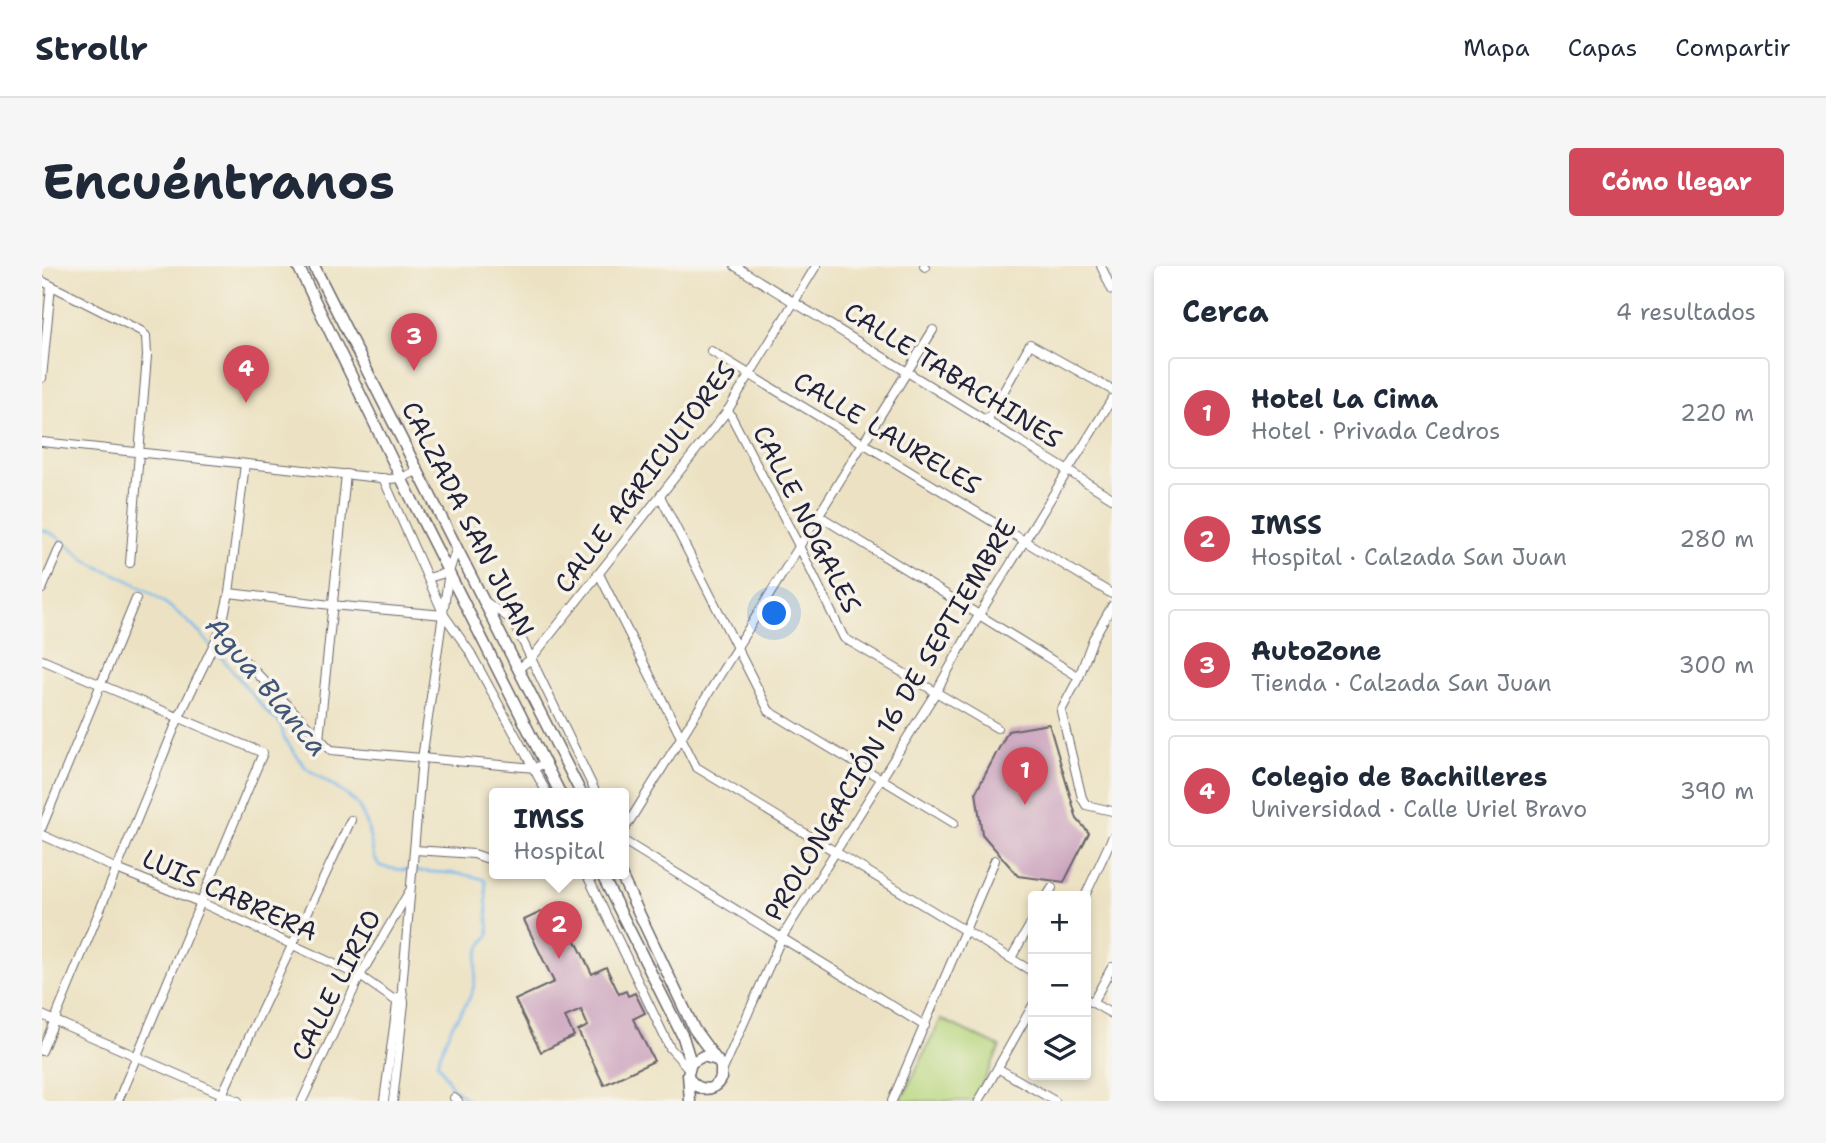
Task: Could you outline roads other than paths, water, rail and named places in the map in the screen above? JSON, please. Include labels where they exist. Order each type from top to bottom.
[{"type":"main road","name":"CALZADA SAN JUAN","points":[[298,266],[449,572],[540,766],[556,788]]},
{"type":"main road","name":"CALZADA SAN JUAN","points":[[314,266],[578,788]]},
{"type":"main road","points":[[604,879],[683,1037],[696,1086],[712,1088],[721,1077]]},
{"type":"main road","points":[[623,879],[694,1030],[717,1060],[721,1077],[712,1101]]},
{"type":"main road","points":[[683,1037],[694,1030]]},
{"type":"main road","points":[[690,1101],[690,1070],[704,1056],[717,1060]]},
{"type":"street","name":"CALLE TABACHINES","points":[[735,266],[1112,498]]},
{"type":"street","name":"CALLE AGRICULTORES","points":[[518,669],[531,660],[728,410],[816,266]]},
{"type":"street","points":[[1101,266],[1112,290]]},
{"type":"street","points":[[42,281],[146,336],[148,343],[130,564]]},
{"type":"street","points":[[42,378],[51,285]]},
{"type":"street","points":[[629,822],[933,330]]},
{"type":"street","points":[[987,421],[1030,344],[1112,390]]},
{"type":"street","name":"CALLE LAURELES","points":[[712,351],[1112,594]]},
{"type":"street","name":"PROLONGACIÓN 16 DE SEPTIEMBRE","points":[[721,1077],[782,937],[880,777],[936,692],[979,615],[1112,400]]},
{"type":"street","name":"CALLE NOGALES","points":[[728,410],[844,638],[997,728]]},
{"type":"street","points":[[42,442],[383,478],[401,478],[417,471]]},
{"type":"street","points":[[42,1051],[179,717],[218,636],[229,593],[245,464]]},
{"type":"street","points":[[319,740],[346,474]]},
{"type":"street","points":[[383,478],[444,615],[540,766],[546,788]]},
{"type":"street","points":[[660,496],[769,711],[954,823]]},
{"type":"street","points":[[818,515],[1079,677]]},
{"type":"street","points":[[42,589],[60,547]]},
{"type":"street","points":[[384,1101],[402,988],[422,759],[449,572],[456,550]]},
{"type":"street","points":[[428,578],[449,572]]},
{"type":"street","points":[[599,574],[696,767],[1028,969]]},
{"type":"street","points":[[229,593],[444,615]]},
{"type":"street","points":[[42,827],[136,599]]},
{"type":"street","points":[[482,599],[513,621],[594,788]]},
{"type":"street","points":[[1112,606],[1093,639],[1079,677],[1061,711],[1082,798],[1086,805],[1112,811]]},
{"type":"street","points":[[218,636],[331,750],[540,766]]},
{"type":"street","points":[[42,660],[263,753],[118,1101]]},
{"type":"street","points":[[220,1097],[351,820]]},
{"type":"street","name":"LUIS CABRERA","points":[[42,835],[117,869],[202,902],[360,976],[400,1002]]},
{"type":"street","points":[[1087,891],[1112,838]]},
{"type":"street","points":[[629,844],[925,1026]]},
{"type":"street","points":[[414,853],[474,854],[489,859]]},
{"type":"street","points":[[892,1101],[995,860]]},
{"type":"street","points":[[589,879],[670,1048],[690,1070]]},
{"type":"street","name":"CALLE LIRIO","points":[[302,1101],[360,976],[411,890]]},
{"type":"street","points":[[1011,958],[1028,929]]},
{"type":"street","points":[[1091,997],[1112,967]]},
{"type":"street","points":[[1091,1001],[1112,1014]]},
{"type":"street","points":[[393,1101],[400,1002]]},
{"type":"street","points":[[979,1101],[1028,1014]]},
{"type":"street","points":[[42,1015],[137,1056],[220,1097],[238,1101]]},
{"type":"street","points":[[999,1069],[1055,1101]]},
{"type":"waterway","name":"Agua Blanca","points":[[42,530],[62,540],[94,565],[157,597],[191,624],[210,645]]},
{"type":"waterway","name":"Agua Blanca","points":[[215,650],[267,712],[281,724],[284,738],[306,768],[358,805],[367,824],[374,857],[380,866],[459,874],[485,880],[489,935],[479,949],[470,996],[450,1030],[437,1062],[452,1087],[469,1101]]},
{"type":"place","name":"AutoZone","points":[[414,371]]},
{"type":"place","name":"Colegio de Bachilleres","points":[[246,403]]},
{"type":"place","name":"Hotel La Cima","points":[[1025,805]]},
{"type":"place","name":"IMSS","points":[[559,959]]}]
